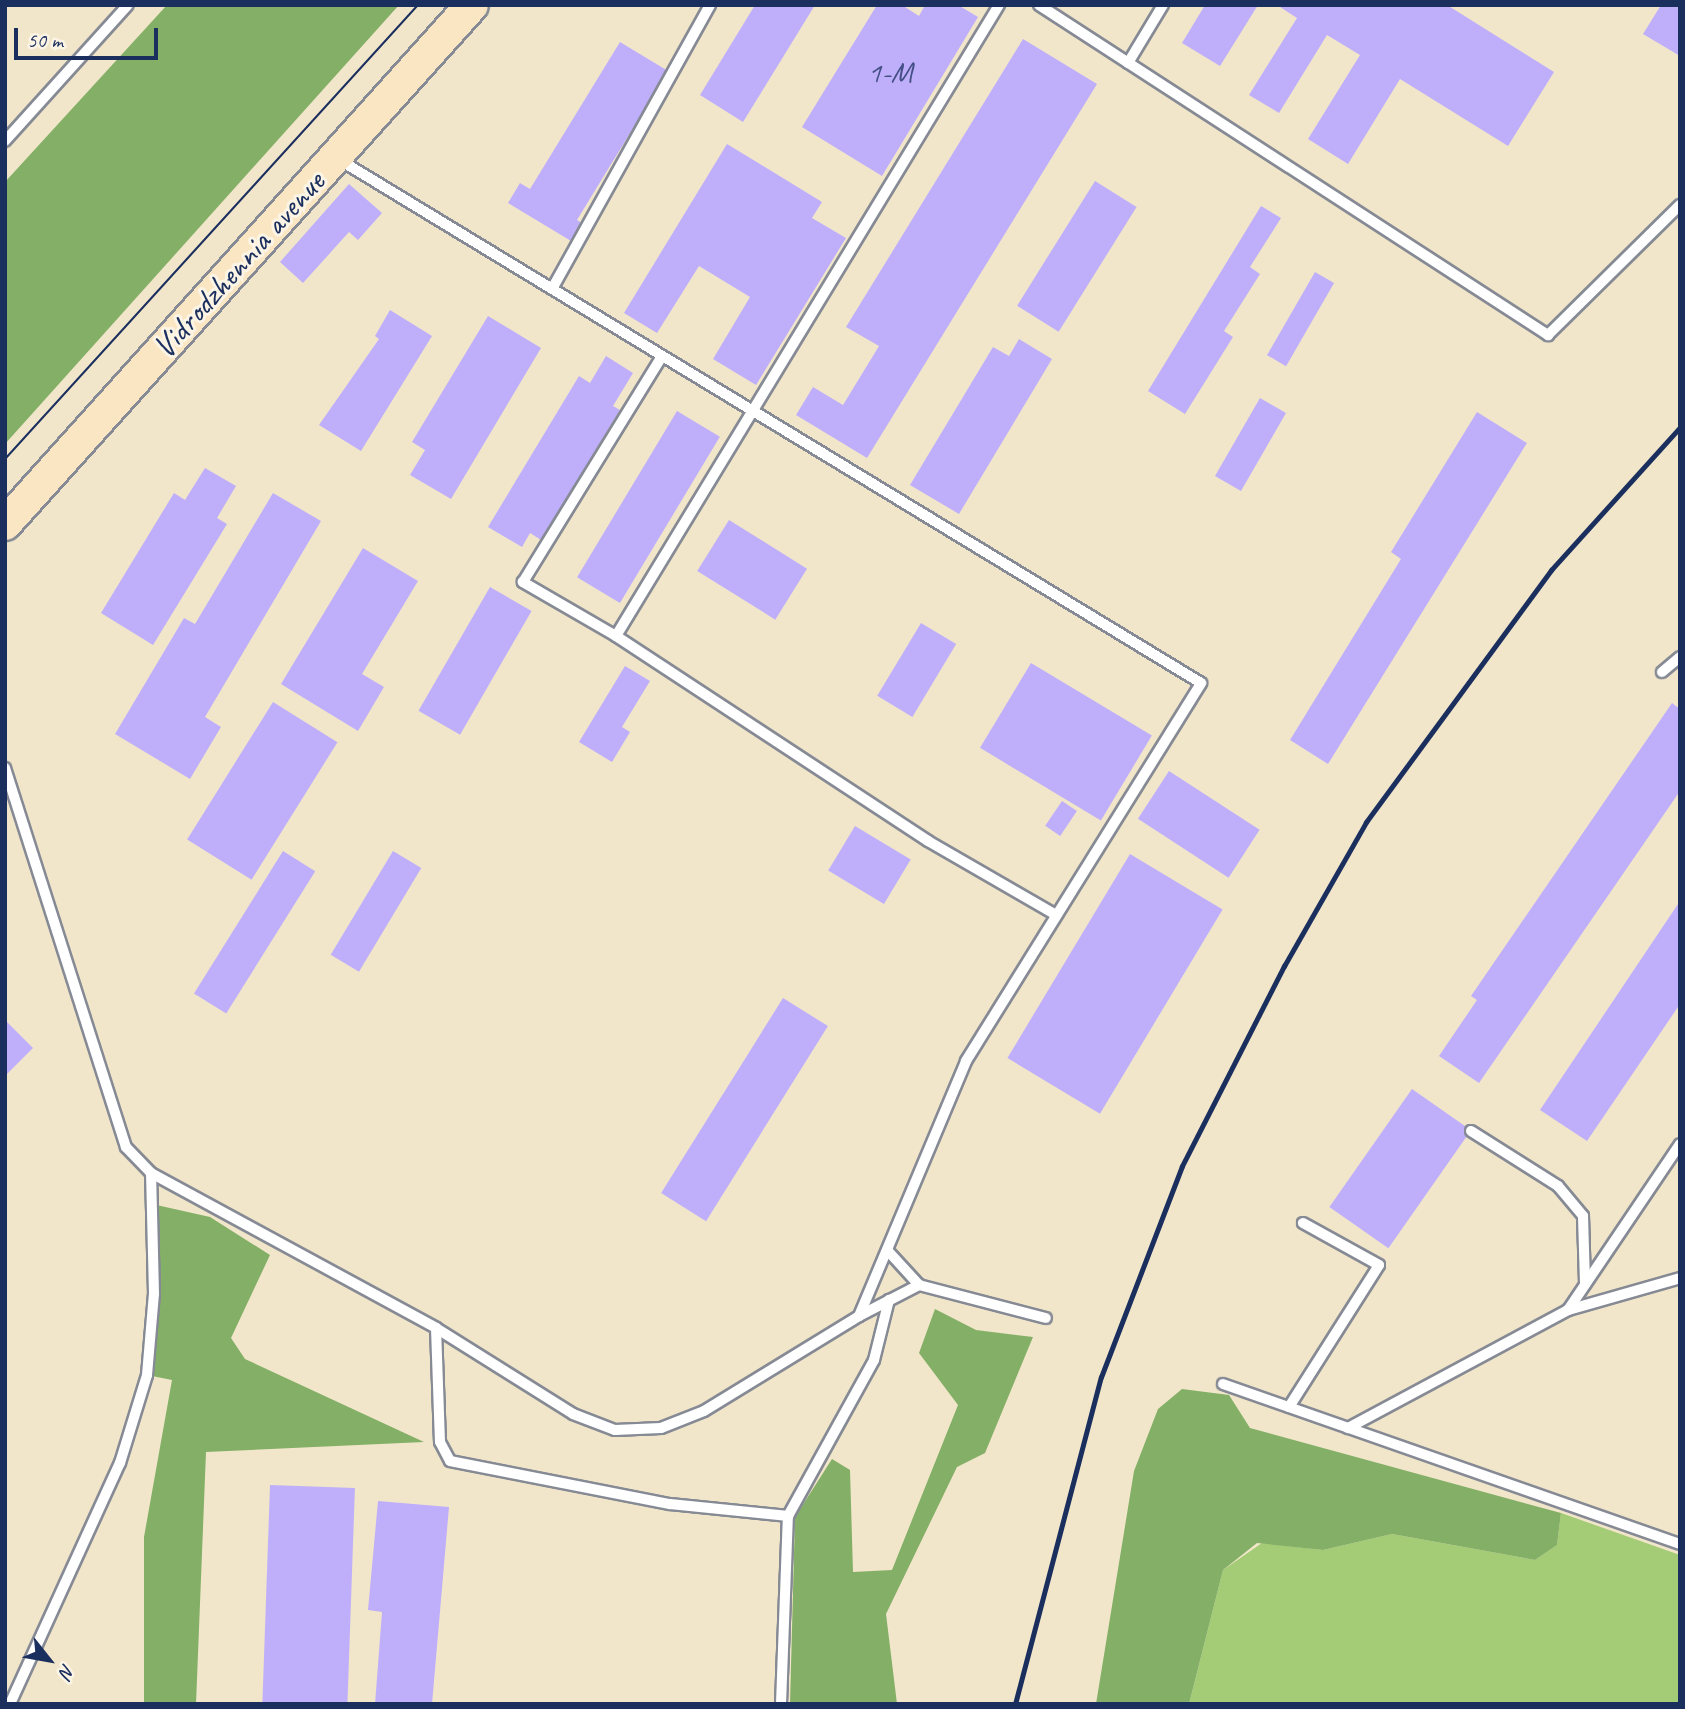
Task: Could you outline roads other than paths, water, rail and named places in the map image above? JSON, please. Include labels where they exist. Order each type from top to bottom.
[{"type":"street","name":"Vidrodzhennia avenue","points":[[5,524],[472,5]]},
{"type":"lane","points":[[5,141],[128,5]]},
{"type":"lane","points":[[552,289],[710,5]]},
{"type":"lane","points":[[616,636],[999,5]]},
{"type":"lane","points":[[1039,5],[1548,335],[1680,205]]},
{"type":"lane","points":[[1128,63],[1163,5]]},
{"type":"lane","points":[[336,158],[1200,683],[966,1060],[859,1316]]},
{"type":"lane","points":[[662,356],[523,582],[616,636],[928,841],[1056,915]]},
{"type":"lane","points":[[1662,672],[1678,661]]},
{"type":"lane","points":[[5,768],[126,1147],[151,1173],[436,1328],[573,1414],[615,1430],[661,1428],[704,1411],[859,1316],[919,1285]]},
{"type":"lane","points":[[1471,1130],[1558,1186],[1583,1216],[1585,1284]]},
{"type":"lane","points":[[1568,1310],[1680,1144]]},
{"type":"lane","points":[[10,1704],[120,1463],[147,1375],[154,1294],[151,1173]]},
{"type":"lane","points":[[1289,1407],[1379,1265],[1303,1223]]},
{"type":"lane","points":[[888,1251],[919,1285],[1045,1318]]},
{"type":"lane","points":[[1348,1428],[1568,1310],[1680,1278]]},
{"type":"lane","points":[[781,1704],[788,1516],[874,1360],[889,1300]]},
{"type":"lane","points":[[436,1328],[440,1442],[450,1461],[670,1504],[788,1516]]},
{"type":"lane","points":[[1223,1384],[1680,1544]]},
{"type":"tram line","points":[[5,459],[418,5]]},
{"type":"railway","points":[[1015,1704],[1101,1377],[1182,1166],[1284,966],[1366,822],[1551,570],[1680,427]]}]
